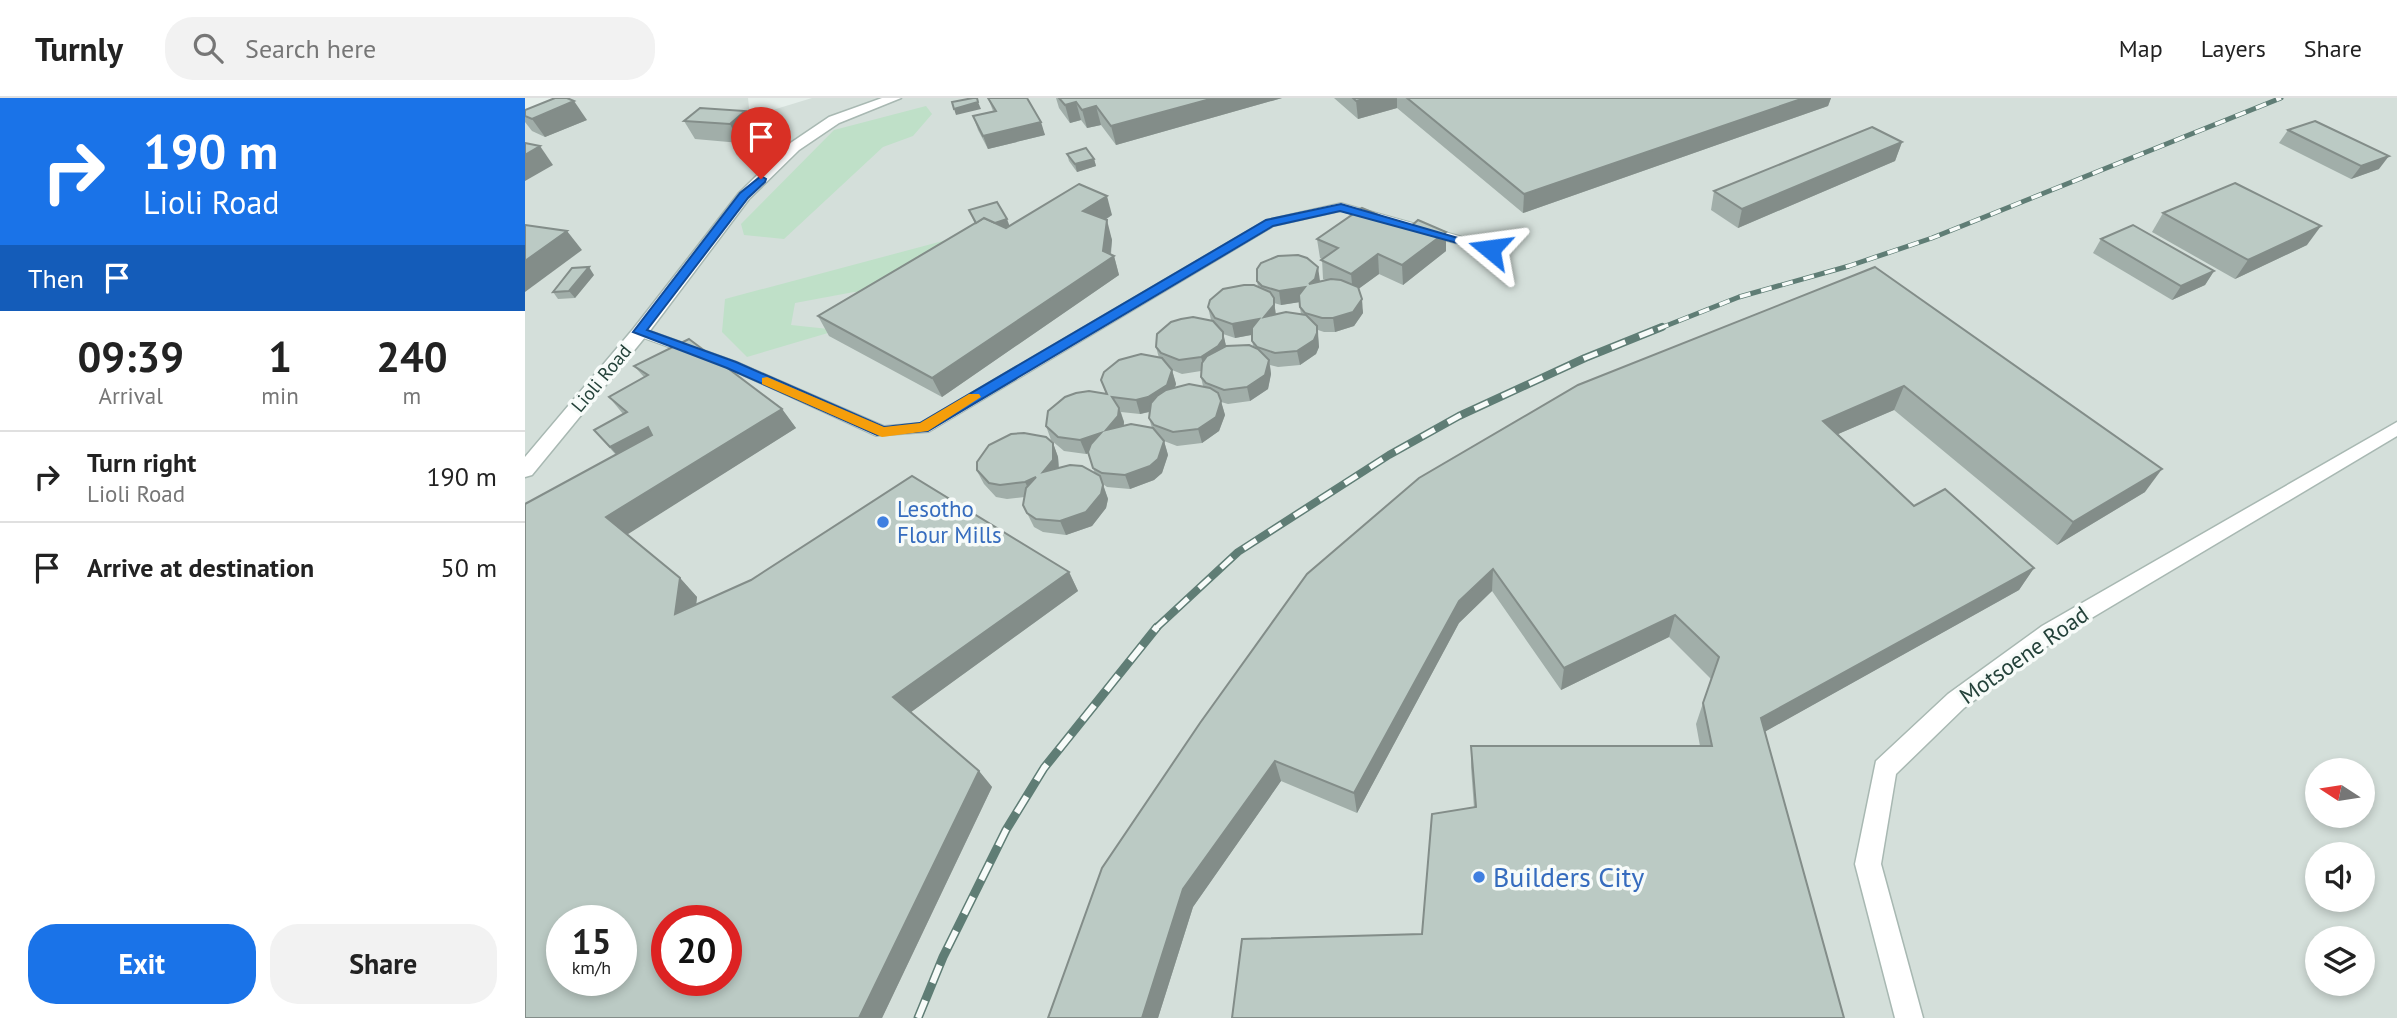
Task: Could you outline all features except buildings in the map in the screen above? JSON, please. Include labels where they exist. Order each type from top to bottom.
[{"type":"street","name":"Lioli Road","points":[[525,470],[639,332],[744,196],[794,147],[834,120],[894,98]]},
{"type":"street","name":"Motsoene Road","points":[[1909,1018],[1868,864],[1885,769],[1957,701],[2050,632],[2397,428]]},
{"type":"lane","points":[[639,332],[731,365],[882,432],[923,428],[1270,223],[1341,207],[1490,249]]},
{"type":"shaded area","points":[[566,98],[748,98],[750,117],[812,98],[2397,98],[2397,1018],[525,1018],[525,114]]},
{"type":"green space","points":[[926,106],[932,114],[913,136],[883,147],[784,239],[744,235],[741,224],[834,130]]},
{"type":"green space","points":[[954,238],[895,296],[854,292],[795,303],[791,325],[838,330],[747,357],[722,332],[725,299]]},
{"type":"railway","points":[[1658,329],[1739,297],[1849,266],[1932,238],[2281,98]]},
{"type":"railway","points":[[1157,628],[1238,552],[1389,455],[1459,416],[1585,358],[1662,327]]},
{"type":"railway","points":[[918,1018],[943,957],[1006,830],[1044,768],[1157,628]]},
{"type":"slow traffic","points":[[767,381],[882,432],[923,428],[974,397]]},
{"type":"place","name":"Lesotho Flour Mills","points":[[883,522]]},
{"type":"place","name":"Builders City","points":[[1479,877]]},
{"type":"route","points":[[761,179],[744,196],[639,332],[731,365],[882,432],[923,428],[1270,223],[1341,207],[1490,249]]}]
